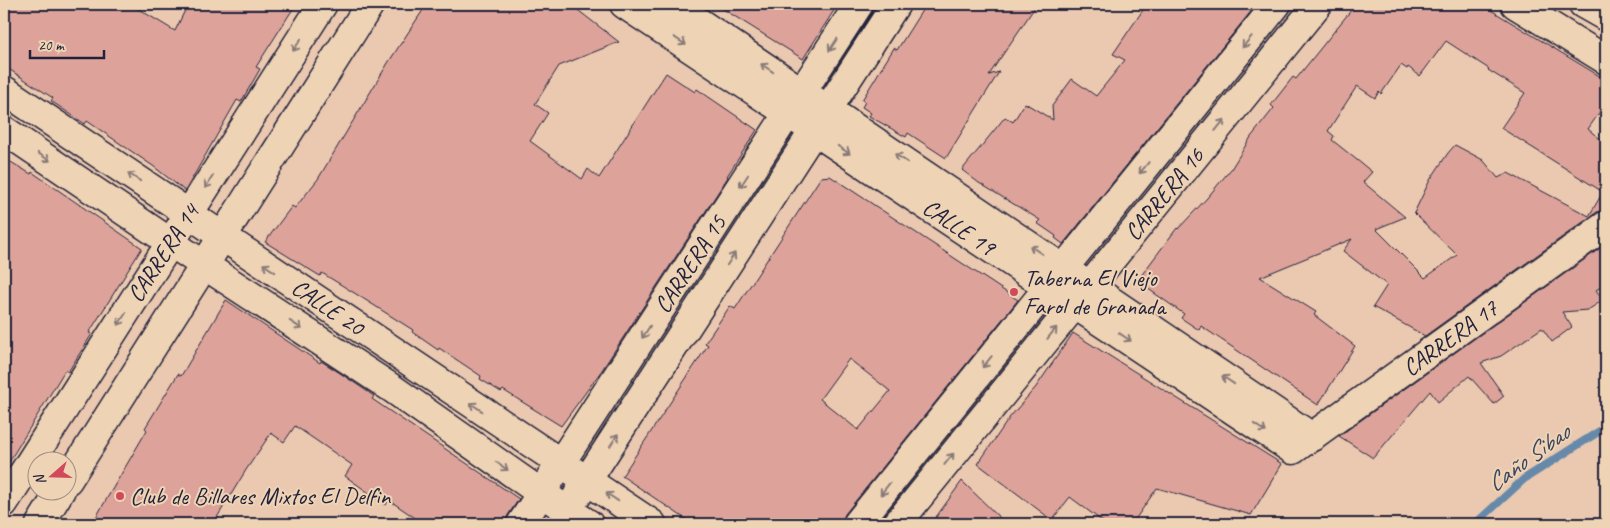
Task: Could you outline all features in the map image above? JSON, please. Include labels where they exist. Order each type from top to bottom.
[{"type":"street","name":"CARRERA 14","points":[[4,503],[323,4]]},
{"type":"street","name":"CARRERA 14","points":[[78,464],[370,4]]},
{"type":"street","name":"CALLE 19","points":[[624,4],[654,12],[821,119],[1303,443]]},
{"type":"street","name":"CALLE 19","points":[[672,4],[795,103]]},
{"type":"street","name":"CARRERA 15","points":[[521,524],[859,4]]},
{"type":"street","name":"CARRERA 15","points":[[572,519],[588,481],[896,4]]},
{"type":"street","name":"CARRERA 16","points":[[857,524],[1277,4]]},
{"type":"street","name":"CARRERA 16","points":[[897,524],[1318,4]]},
{"type":"street","points":[[1515,4],[1606,60]]},
{"type":"street","points":[[1583,4],[1606,17]]},
{"type":"street","name":"CALLE 20","points":[[4,90],[652,524]]},
{"type":"street","name":"CALLE 20","points":[[4,130],[204,265],[393,389],[541,493],[572,519]]},
{"type":"street","name":"CARRERA 17","points":[[1303,443],[1606,225]]},
{"type":"street","points":[[688,268],[715,283]]},
{"type":"street","points":[[393,389],[411,363]]},
{"type":"street","points":[[950,408],[973,430]]},
{"type":"street","points":[[907,461],[929,483]]},
{"type":"street","points":[[40,524],[55,500]]},
{"type":"building","points":[[4,4],[130,4],[175,31],[188,4],[296,4],[256,67],[260,69],[241,102],[237,100],[185,191],[153,166],[87,121],[85,124],[51,101],[53,98],[4,66]]},
{"type":"building","points":[[427,4],[570,4],[619,42],[559,66],[535,104],[548,113],[530,141],[582,179],[588,169],[599,178],[666,73],[695,92],[697,89],[757,130],[602,370],[561,426],[503,390],[501,392],[480,379],[481,376],[439,348],[438,350],[412,332],[413,330],[356,294],[322,273],[320,276],[265,242],[292,206],[295,208],[318,179],[388,63]]},
{"type":"building","points":[[715,4],[838,4],[803,59]]},
{"type":"building","points":[[926,4],[1037,4],[989,75],[999,72],[946,158],[908,133],[906,137],[869,116],[871,113],[862,107],[865,102],[862,100],[894,48],[897,50]]},
{"type":"building","points":[[1147,4],[1257,4],[1063,244],[1055,238],[1056,236],[1037,223],[1040,220],[979,183],[962,170],[1005,117],[1013,122],[1025,103],[1053,120],[1052,106],[1072,79],[1096,96],[1125,60],[1113,54]]},
{"type":"building","points":[[1356,4],[1481,4],[1606,80],[1606,103],[1588,129],[1606,144],[1606,210],[1597,212],[1425,336],[1373,307],[1387,285],[1343,251],[1352,239],[1260,277],[1316,312],[1314,315],[1355,346],[1318,405],[1201,326],[1199,330],[1181,318],[1184,314],[1137,281],[1177,228],[1207,198],[1231,169],[1251,137],[1274,108],[1271,105],[1293,77],[1296,79]],"holes":[[[1446,41],[1525,93],[1501,128],[1603,192],[1589,216],[1508,173],[1498,178],[1483,160],[1455,145],[1430,180],[1414,213],[1457,255],[1425,278],[1376,229],[1405,217],[1363,182],[1372,172],[1332,140],[1334,136],[1328,131],[1357,86],[1375,98],[1379,92],[1381,94],[1401,65],[1407,69],[1408,67],[1420,76]]]},
{"type":"building","points":[[4,158],[31,174],[32,172],[142,248],[89,333],[92,334],[68,372],[65,370],[4,470]]},
{"type":"building","points":[[830,176],[1018,300],[845,514],[842,524],[693,524],[622,476],[708,345],[705,343],[730,306],[735,309],[821,177]],"holes":[[[849,359],[890,391],[858,430],[820,399]]]},
{"type":"building","points":[[1606,244],[1606,284],[1596,290],[1603,300],[1588,310],[1562,312],[1572,327],[1552,342],[1542,328],[1501,356],[1481,363],[1504,396],[1494,404],[1469,376],[1438,402],[1430,391],[1373,458],[1339,436]]},
{"type":"building","points":[[226,300],[320,363],[321,361],[374,396],[372,399],[519,499],[508,515],[505,524],[424,524],[389,500],[386,505],[345,476],[352,465],[295,426],[284,442],[271,433],[213,524],[92,524],[147,430],[145,428],[178,374],[181,376]]},
{"type":"building","points":[[1073,333],[1282,464],[1251,515],[1157,488],[1132,524],[1106,524],[1070,497],[1052,520],[978,464],[1010,417],[1036,387]]},
{"type":"building","points":[[962,481],[1006,524],[931,524]]},
{"type":"waterway","name":"Caño Sibao","points":[[1475,524],[1524,479],[1606,427]]},
{"type":"place","name":"Taberna El Viejo Farol de Granada","points":[[1014,292]]},
{"type":"place","name":"Club de Billares Mixtos El Delfin","points":[[120,496]]}]
